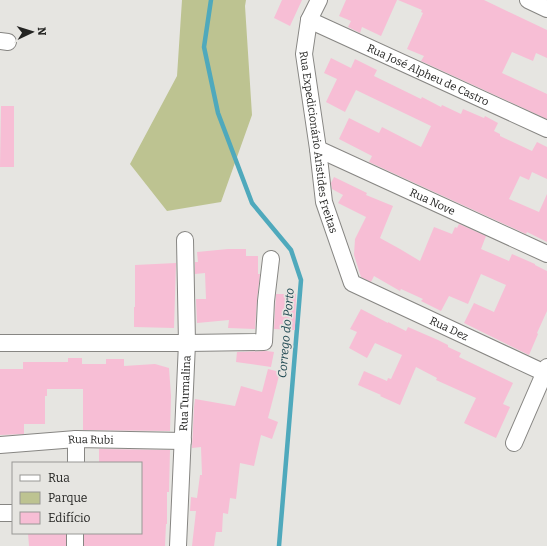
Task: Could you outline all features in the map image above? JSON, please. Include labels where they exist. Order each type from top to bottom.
[{"type":"street","name":"Rua Expedicionário Aristides Freitas","points":[[318,0],[309,20],[304,54],[324,202],[352,283]]},
{"type":"street","points":[[528,0],[547,9]]},
{"type":"street","name":"Rua José Alpheu de Castro","points":[[309,20],[547,128]]},
{"type":"street","name":"Rua Nove","points":[[318,149],[547,254]]},
{"type":"street","name":"Rua Turmalina","points":[[178,546],[187,343],[185,240]]},
{"type":"street","points":[[0,343],[264,342],[266,301],[271,259]]},
{"type":"street","name":"Rua Dez","points":[[352,283],[546,372]]},
{"type":"street","points":[[514,443],[546,372]]},
{"type":"street","points":[[76,439],[76,462]]},
{"type":"street","name":"Rua Rubi","points":[[0,445],[76,439],[183,441]]},
{"type":"street","points":[[0,513],[12,513]]},
{"type":"street","points":[[75,534],[76,546]]},
{"type":"green space","points":[[182,0],[246,0],[245,6],[252,115],[221,202],[167,211],[130,164],[177,76]]},
{"type":"building","points":[[282,0],[302,0],[290,26],[274,18]]},
{"type":"building","points":[[346,0],[397,0],[381,36],[362,27],[360,33],[348,27],[351,21],[339,16]]},
{"type":"building","points":[[398,0],[484,0],[547,30],[547,58],[536,53],[533,61],[512,52],[502,73],[547,94],[547,119],[421,61],[424,56],[407,49],[423,13],[421,12],[422,10]]},
{"type":"building","points":[[331,58],[351,68],[355,59],[377,70],[374,76],[421,99],[422,97],[441,107],[442,105],[461,114],[463,109],[484,118],[485,116],[498,123],[494,131],[500,134],[500,136],[532,151],[537,142],[547,147],[547,179],[532,172],[529,180],[520,176],[509,199],[539,212],[547,194],[547,242],[527,232],[526,234],[369,162],[372,156],[339,139],[349,118],[379,133],[382,127],[421,147],[431,126],[356,90],[345,112],[326,102],[337,79],[324,73]]},
{"type":"building","points":[[1,106],[14,106],[14,167],[0,167]]},
{"type":"building","points":[[334,177],[367,193],[366,195],[393,206],[380,238],[420,261],[434,227],[452,234],[455,227],[457,228],[459,224],[486,236],[481,249],[509,261],[512,254],[547,271],[547,311],[529,355],[464,323],[474,303],[494,312],[506,285],[481,274],[468,304],[449,296],[441,311],[421,301],[423,299],[401,289],[400,291],[374,276],[371,282],[361,277],[354,255],[355,239],[366,217],[338,203],[343,195],[332,189],[331,183]]},
{"type":"building","points":[[246,249],[246,256],[258,256],[258,274],[260,274],[255,329],[228,328],[229,320],[197,323],[196,299],[206,299],[205,273],[195,274],[195,262],[198,262],[197,252]]},
{"type":"building","points":[[176,263],[174,328],[134,327],[135,265]]},
{"type":"building","points":[[276,294],[296,294],[295,330],[274,329]]},
{"type":"building","points":[[361,309],[406,331],[408,327],[438,340],[461,353],[459,357],[513,383],[503,404],[510,407],[496,438],[464,423],[476,398],[436,380],[437,378],[416,367],[400,405],[358,385],[364,371],[387,381],[388,378],[391,379],[402,355],[375,343],[367,358],[349,348],[357,332],[350,329]]},
{"type":"building","points":[[237,352],[274,352],[271,367],[236,362]]},
{"type":"building","points":[[68,358],[82,358],[82,364],[106,364],[106,359],[124,359],[124,366],[155,364],[169,368],[171,396],[170,431],[83,430],[83,389],[47,389],[47,396],[45,396],[45,424],[24,424],[24,434],[0,435],[0,369],[23,369],[23,362],[68,362]]},
{"type":"building","points":[[268,369],[280,372],[268,418],[278,422],[272,439],[261,435],[254,466],[240,463],[236,499],[230,498],[228,514],[223,513],[222,532],[216,532],[214,546],[192,546],[196,511],[190,511],[191,497],[197,498],[200,475],[202,475],[201,447],[192,448],[195,399],[235,406],[241,386],[262,392]]},
{"type":"building","points":[[99,449],[170,450],[165,546],[84,546],[84,534],[142,534],[142,462],[99,462]]},
{"type":"building","points":[[28,534],[66,534],[66,546],[29,546]]},
{"type":"waterway","name":"Corrego do Porto","points":[[211,0],[204,47],[218,113],[252,203],[291,250],[301,280],[279,546]]}]
